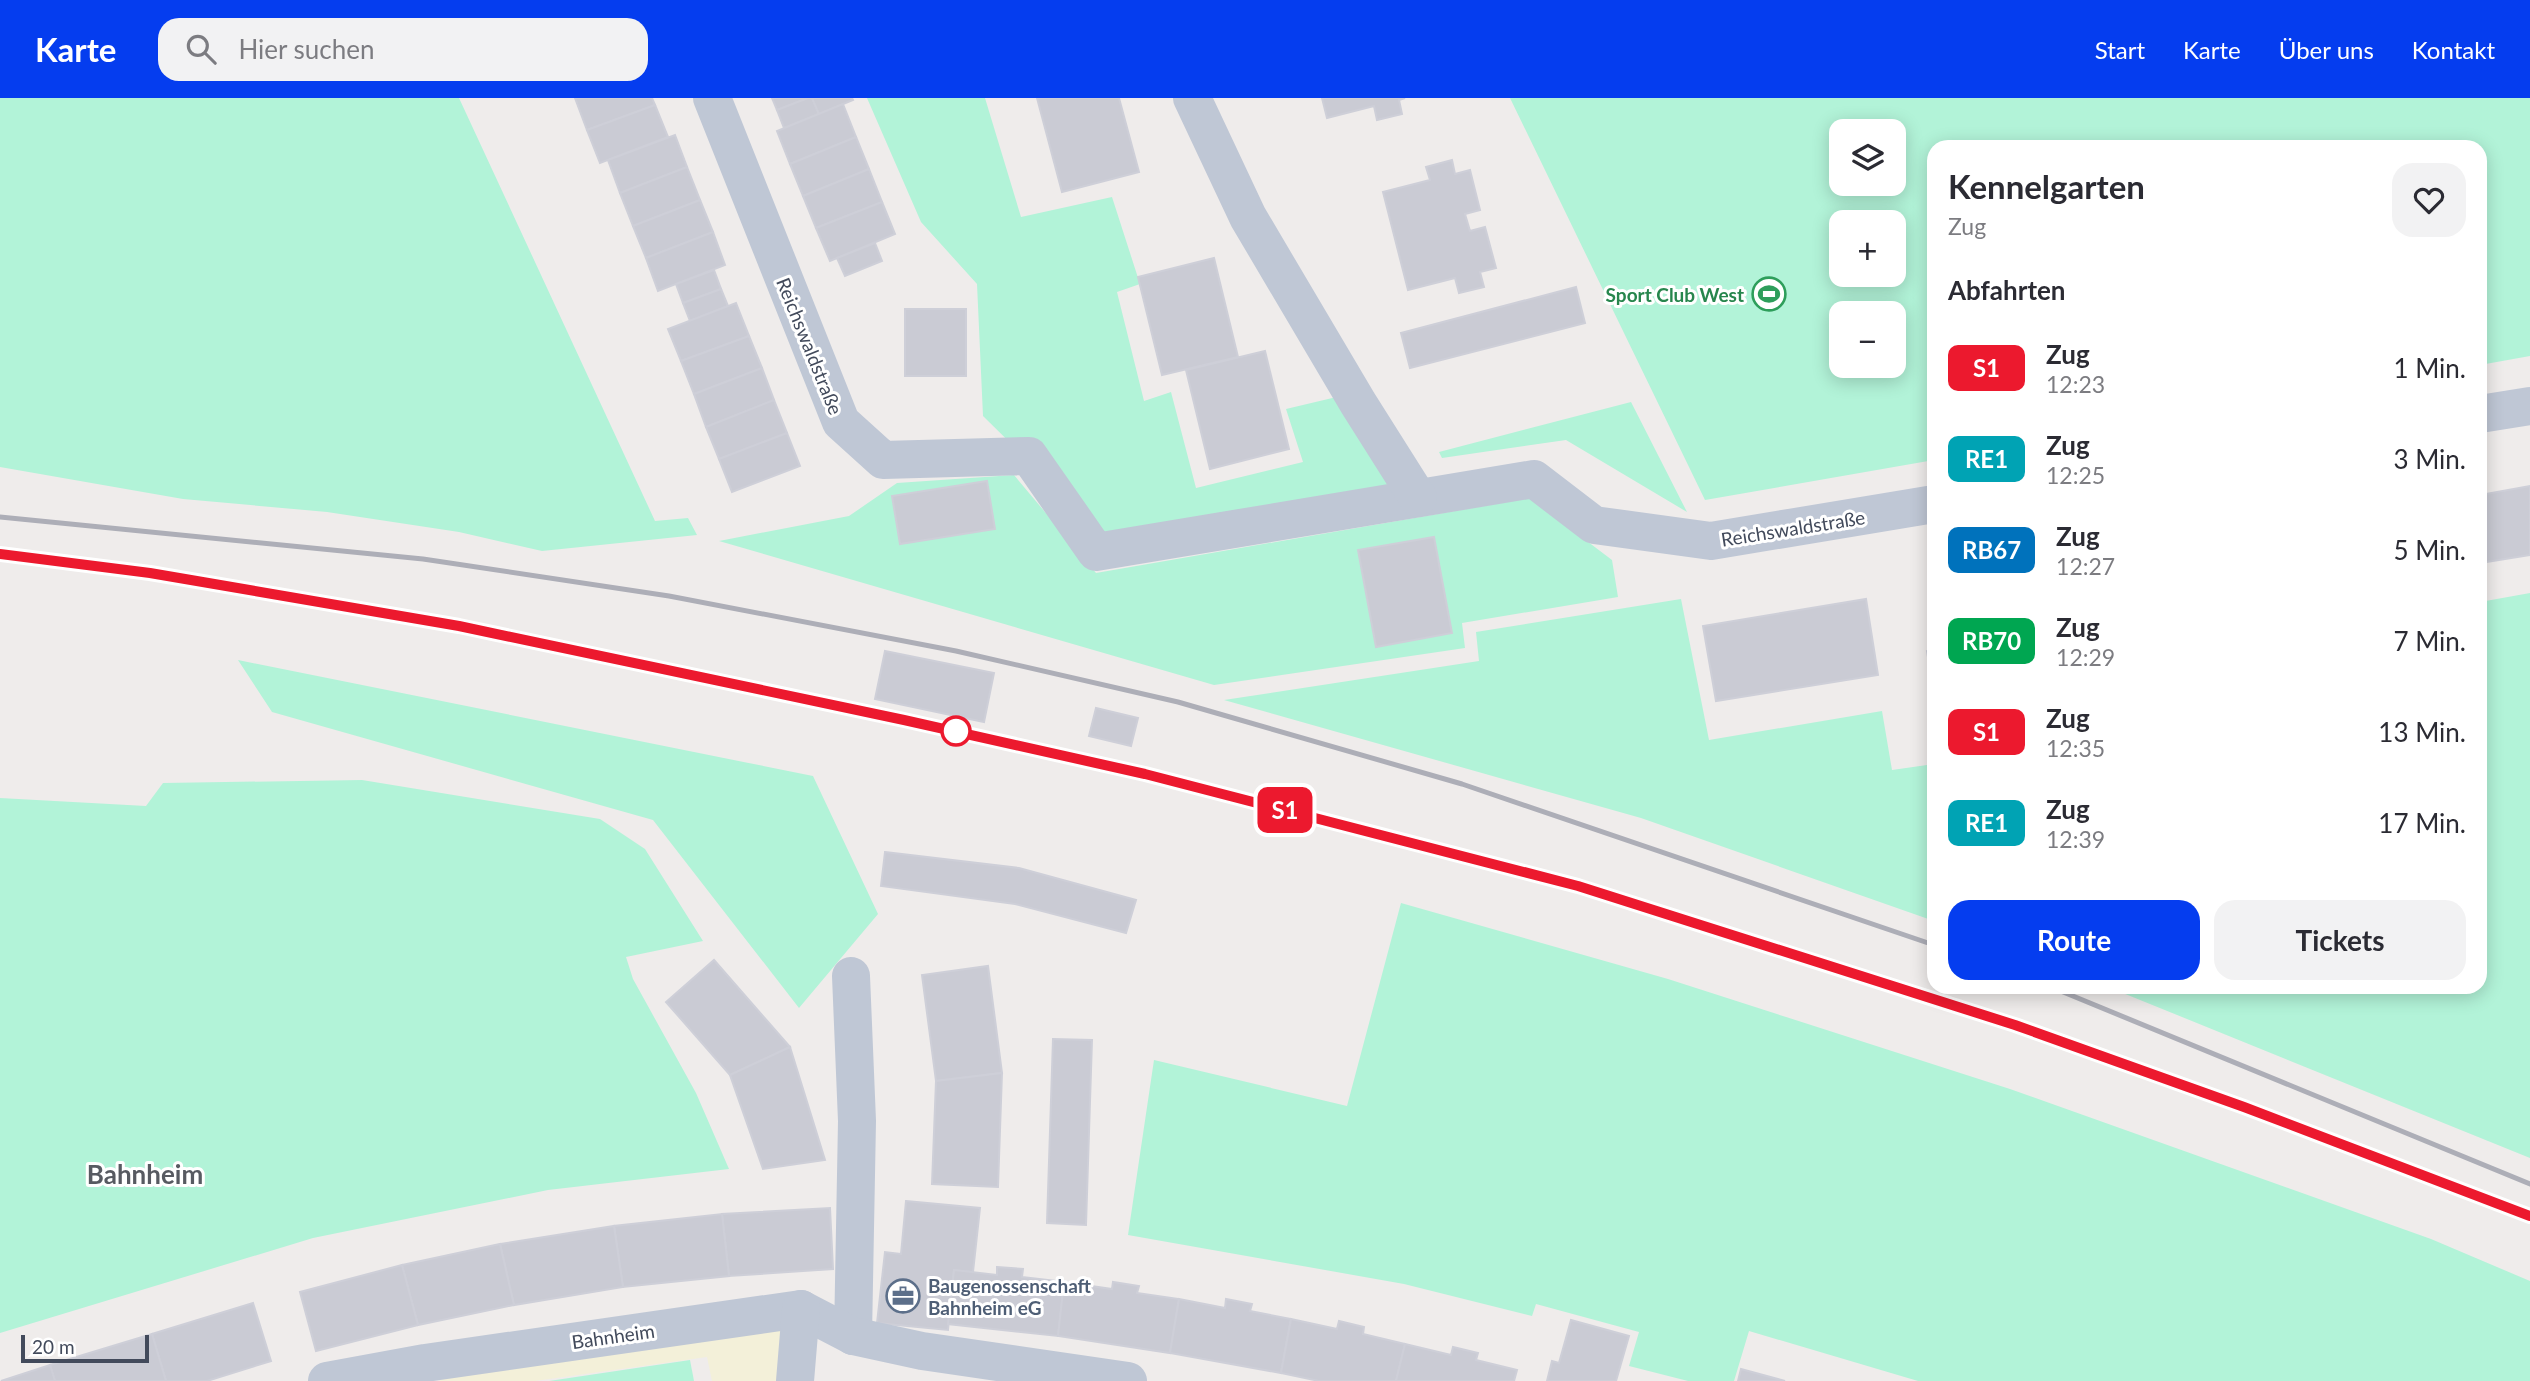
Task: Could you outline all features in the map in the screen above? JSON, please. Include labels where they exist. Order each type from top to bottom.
[{"type":"street","name":"Reichswaldstraße","points":[[712,98],[841,422],[883,460],[1029,456],[1096,552],[1534,479],[1594,525],[1711,541],[1927,505]]},
{"type":"street","points":[[1192,98],[1248,217],[1418,498]]},
{"type":"street","points":[[2487,413],[2530,406]]},
{"type":"street","points":[[852,976],[858,1121],[853,1336]]},
{"type":"street","points":[[795,1381],[801,1309],[920,1366],[1128,1381]]},
{"type":"street","name":"Bahnheim","points":[[327,1381],[427,1372],[801,1309]]},
{"type":"green space","points":[[0,98],[459,98],[655,521],[688,518],[697,535],[542,551],[459,532],[327,512],[183,499],[0,467]]},
{"type":"green space","points":[[867,98],[985,98],[1021,217],[1112,197],[1140,284],[1117,292],[1144,401],[1171,392],[1196,488],[1303,462],[1286,409],[1345,395],[1396,486],[1103,534],[983,416],[977,284],[921,222]]},
{"type":"green space","name":"Sport Club West","points":[[1510,98],[2530,98],[2530,356],[2487,364],[2487,140],[1927,140],[1927,461],[1705,500]]},
{"type":"green space","points":[[1631,402],[1687,512],[1566,440],[1442,458],[1439,452]]},
{"type":"green space","points":[[1014,475],[1096,573],[1530,498],[1612,560],[1618,597],[1462,623],[1465,648],[1214,685],[719,541],[849,516],[897,483]]},
{"type":"green space","points":[[2530,593],[2530,1158],[2125,994],[2487,994],[2487,601]]},
{"type":"green space","points":[[1681,599],[1709,740],[1882,711],[1892,770],[1927,765],[1927,919],[1641,818],[1224,700],[1479,661],[1476,632]]},
{"type":"green space","points":[[238,660],[813,776],[878,914],[799,1008],[653,820],[272,712]]},
{"type":"green space","points":[[362,780],[600,819],[645,849],[703,941],[626,957],[633,979],[696,1093],[729,1169],[548,1190],[313,1238],[0,1333],[0,798],[146,806],[163,783]]},
{"type":"green space","points":[[1401,903],[1668,979],[2010,1089],[2431,1239],[2530,1281],[2530,1381],[1918,1381],[1749,1331],[1734,1381],[1688,1381],[1629,1366],[1639,1332],[1536,1304],[1532,1316],[1404,1284],[1128,1235],[1154,1060],[1347,1106]]},
{"type":"green space","points":[[690,1360],[694,1381],[549,1381]]},
{"type":"sand","points":[[784,1329],[780,1381],[712,1381],[707,1357],[535,1381],[440,1381],[438,1370]]},
{"type":"building","points":[[575,98],[652,98],[655,105],[587,130]]},
{"type":"building","points":[[772,98],[808,98],[777,110]]},
{"type":"building","points":[[812,98],[819,114],[784,128],[777,110]]},
{"type":"building","points":[[812,98],[852,98],[853,100],[819,114]]},
{"type":"building","points":[[1037,98],[1119,98],[1139,172],[1062,192]]},
{"type":"building","points":[[1322,98],[1405,98],[1399,100],[1402,114],[1377,120],[1374,106],[1327,118]]},
{"type":"building","points":[[843,104],[856,137],[790,164],[777,131]]},
{"type":"building","points":[[655,105],[668,137],[600,163],[587,130]]},
{"type":"building","points":[[675,135],[687,167],[620,193],[608,160]]},
{"type":"building","points":[[856,137],[869,169],[803,196],[790,164]]},
{"type":"building","points":[[1452,160],[1455,174],[1470,170],[1480,210],[1465,214],[1470,231],[1485,227],[1496,268],[1480,272],[1484,287],[1459,293],[1455,278],[1408,290],[1383,192],[1430,180],[1426,167]]},
{"type":"building","points":[[687,167],[700,200],[633,226],[620,193]]},
{"type":"building","points":[[869,169],[882,202],[816,228],[803,196]]},
{"type":"building","points":[[700,200],[713,232],[646,258],[633,226]]},
{"type":"building","points":[[882,202],[895,234],[830,261],[816,228]]},
{"type":"building","points":[[713,232],[725,265],[658,291],[646,258]]},
{"type":"building","points":[[875,243],[882,261],[845,276],[837,258]]},
{"type":"building","points":[[1214,258],[1238,357],[1162,375],[1138,277]]},
{"type":"building","points":[[714,270],[721,289],[683,303],[676,284]]},
{"type":"building","points":[[1576,287],[1585,323],[1410,368],[1401,333]]},
{"type":"building","points":[[721,289],[728,306],[690,321],[683,303]]},
{"type":"building","points":[[736,303],[749,336],[681,361],[668,329]]},
{"type":"building","points":[[905,309],[966,309],[966,376],[905,376]]},
{"type":"building","points":[[749,336],[762,368],[694,394],[681,361]]},
{"type":"building","points":[[1265,351],[1289,449],[1210,469],[1186,370]]},
{"type":"building","points":[[762,368],[774,400],[706,427],[694,394]]},
{"type":"building","points":[[774,400],[787,433],[719,459],[706,427]]},
{"type":"building","points":[[787,433],[800,466],[732,492],[719,459]]},
{"type":"building","points":[[987,481],[995,529],[900,544],[892,496]]},
{"type":"building","points":[[2530,486],[2530,555],[2487,562],[2487,494]]},
{"type":"building","points":[[1434,537],[1452,633],[1376,647],[1358,550]]},
{"type":"building","points":[[1866,599],[1878,675],[1716,701],[1703,626]]},
{"type":"building","points":[[885,651],[994,673],[984,722],[875,699]]},
{"type":"building","points":[[1096,708],[1138,718],[1131,746],[1089,736]]},
{"type":"building","points":[[885,852],[1019,868],[1136,900],[1126,933],[1015,904],[881,886]]},
{"type":"building","points":[[714,960],[790,1047],[730,1075],[666,1002]]},
{"type":"building","points":[[988,966],[1002,1073],[936,1081],[922,975]]},
{"type":"building","points":[[1053,1039],[1092,1040],[1086,1225],[1047,1223]]},
{"type":"building","points":[[790,1047],[825,1160],[763,1169],[730,1075]]},
{"type":"building","points":[[1002,1073],[998,1187],[932,1184],[936,1081]]},
{"type":"building","points":[[906,1201],[980,1208],[973,1272],[954,1270],[948,1330],[877,1323],[885,1252],[901,1254]]},
{"type":"building","points":[[830,1208],[833,1269],[729,1276],[722,1214]]},
{"type":"building","points":[[722,1214],[729,1276],[623,1287],[614,1226]]},
{"type":"building","points":[[614,1226],[623,1287],[514,1305],[500,1244]]},
{"type":"building","points":[[500,1244],[514,1305],[418,1325],[402,1265]]},
{"type":"building","points":[[402,1265],[418,1325],[316,1351],[300,1292]]},
{"type":"building","points":[[997,1267],[1023,1269],[1022,1277],[1064,1282],[1058,1336],[948,1324],[954,1270],[997,1275]]},
{"type":"building","points":[[1064,1282],[1112,1289],[1113,1282],[1139,1286],[1137,1293],[1179,1299],[1170,1353],[1058,1336]]},
{"type":"building","points":[[1179,1299],[1225,1308],[1226,1299],[1252,1304],[1250,1311],[1291,1319],[1281,1373],[1170,1353]]},
{"type":"building","points":[[253,1303],[271,1361],[207,1381],[166,1381],[152,1334]]},
{"type":"building","points":[[1291,1319],[1337,1329],[1339,1321],[1364,1327],[1363,1334],[1405,1344],[1396,1381],[1319,1381],[1281,1373]]},
{"type":"building","points":[[1571,1320],[1629,1336],[1616,1381],[1547,1381],[1552,1361],[1559,1363]]},
{"type":"building","points":[[152,1334],[166,1381],[55,1381],[50,1365]]},
{"type":"building","points":[[1405,1344],[1451,1355],[1453,1347],[1478,1353],[1476,1360],[1517,1370],[1514,1381],[1396,1381]]},
{"type":"building","points":[[50,1365],[55,1381],[1,1381]]},
{"type":"building","points":[[1741,1369],[1785,1381],[1738,1381]]},
{"type":"railway","points":[[0,517],[423,559],[669,596],[956,651],[1178,702],[1462,784],[1927,943]]},
{"type":"railway","points":[[0,554],[150,573],[459,626],[930,725],[1145,774],[1579,886],[2016,1025],[2244,1107],[2530,1216]]},
{"type":"railway","points":[[2068,994],[2530,1184]]},
{"type":"train","name":"S1","points":[[0,554],[150,573],[459,626],[1145,774],[1578,886],[2015,1025],[2244,1107],[2530,1216]]},
{"type":"place","name":"Sport Club West","points":[[1769,294]]},
{"type":"place","name":"Baugenossenschaft Bahnheim eG","points":[[903,1296]]},
{"type":"district","name":"Bahnheim","points":[[145,1174]]}]
